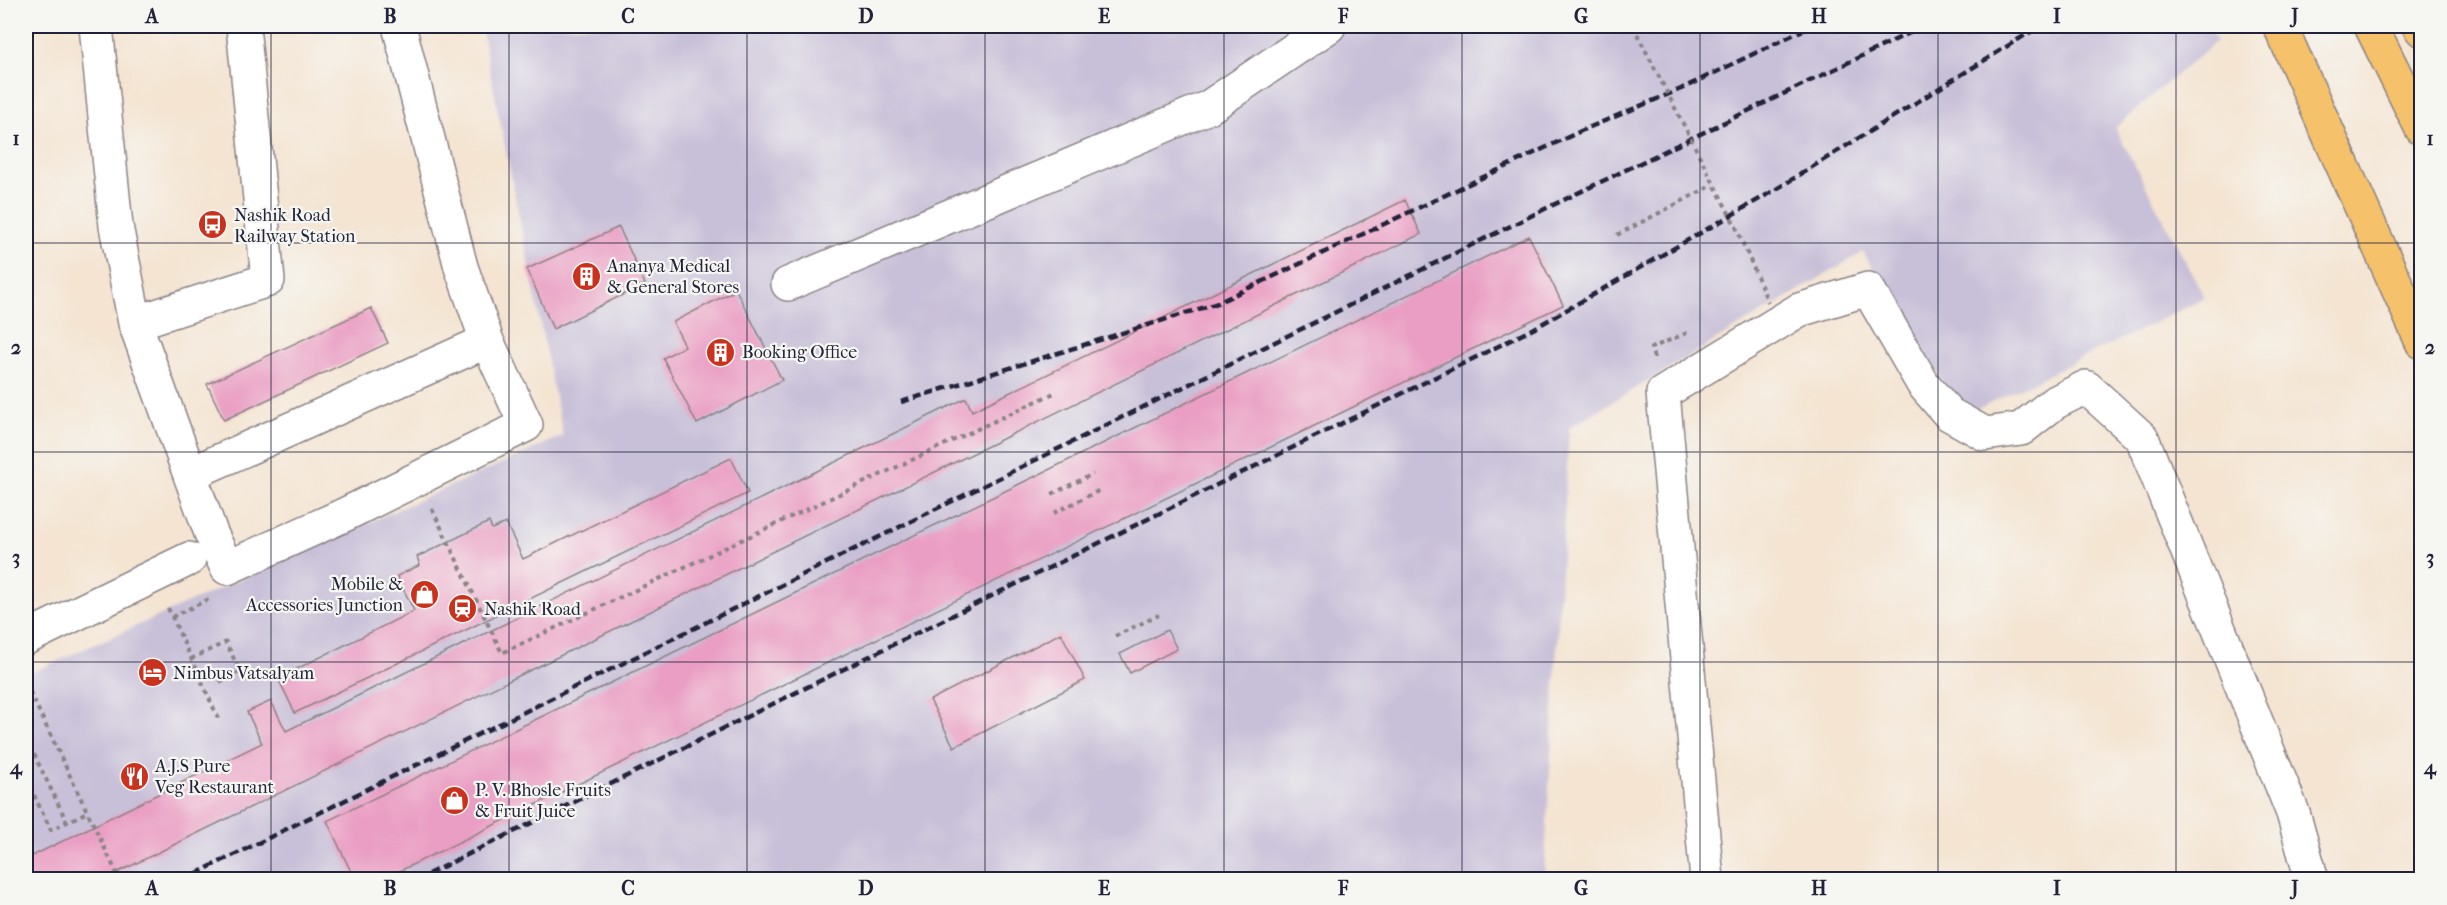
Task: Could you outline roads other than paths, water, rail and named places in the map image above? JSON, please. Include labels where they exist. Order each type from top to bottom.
[{"type":"main road","points":[[2280,26],[2421,342]]},
{"type":"main road","points":[[2370,26],[2421,129]]},
{"type":"main road","points":[[2419,26],[2421,30]]},
{"type":"street","points":[[96,26],[116,226],[135,322],[211,533],[227,568],[344,515],[526,425],[487,340],[461,267],[399,26]]},
{"type":"street","points":[[135,322],[268,280],[243,26]]},
{"type":"street","points":[[788,284],[1209,107],[1329,26]]},
{"type":"street","points":[[1707,879],[1663,393],[1799,310],[1868,289],[1923,384],[1949,414],[1985,434],[2021,429],[2054,403],[2086,387],[2142,438],[2293,813],[2313,879]]},
{"type":"street","points":[[190,474],[487,340]]},
{"type":"street","points":[[26,638],[189,559]]},
{"type":"railway","points":[[901,402],[1215,304],[1583,130],[1681,89],[1811,26]]},
{"type":"railway","points":[[183,880],[1551,206],[1924,26]]},
{"type":"railway","points":[[416,880],[1533,329],[1770,193],[2040,26]]},
{"type":"place","name":"Nashik Road Railway Station","points":[[213,225]]},
{"type":"place","name":"Ananya Medical & General Stores","points":[[586,276]]},
{"type":"place","name":"Booking Office","points":[[721,352]]},
{"type":"place","name":"Mobile & Accessories Junction","points":[[424,594]]},
{"type":"place","name":"Nashik Road","points":[[463,609]]},
{"type":"place","name":"Nimbus Vatsalyam","points":[[152,673]]},
{"type":"place","name":"A.J.S Pure Veg Restaurant","points":[[134,776]]},
{"type":"place","name":"P. V. Bhosle Fruits & Fruit Juice","points":[[454,800]]}]
